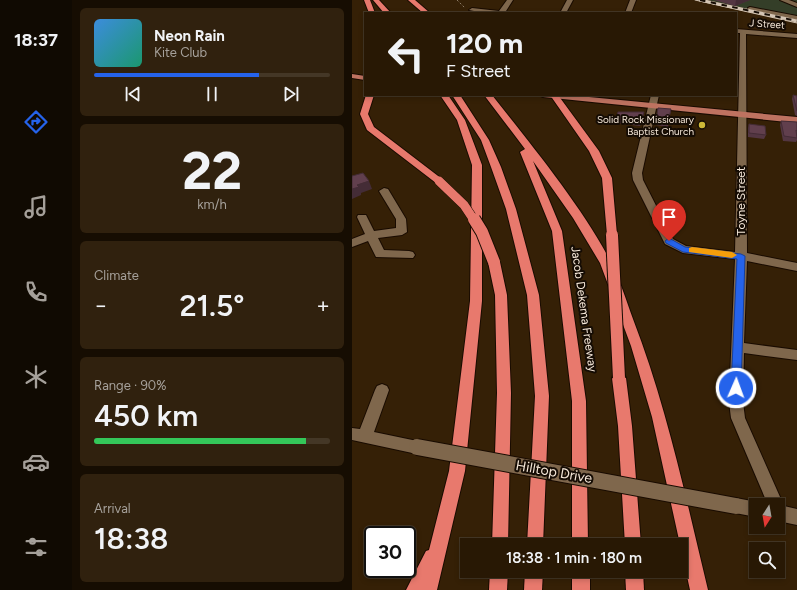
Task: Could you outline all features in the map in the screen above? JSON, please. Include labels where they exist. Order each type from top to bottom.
[{"type":"highway","points":[[367,0],[372,12]]},
{"type":"highway","points":[[376,0],[387,12]]},
{"type":"highway","points":[[409,0],[418,12]]},
{"type":"highway","points":[[409,0],[426,12]]},
{"type":"highway","points":[[370,96],[364,114],[370,128],[439,181],[464,205],[482,232],[494,262],[501,295],[504,393],[500,538]]},
{"type":"highway","points":[[428,590],[457,471],[476,293],[477,166],[461,120],[445,96]]},
{"type":"highway","points":[[457,96],[485,140],[496,167],[511,209],[532,295],[542,396],[535,538]]},
{"type":"highway","name":"Jacob Dekema Freeway","points":[[489,96],[509,120],[528,156],[557,231],[579,401],[580,538]]},
{"type":"highway","points":[[554,96],[594,151],[607,178],[612,235],[619,378],[624,426],[632,538]]},
{"type":"highway","points":[[509,120],[578,217],[606,263],[637,346],[659,417],[698,590]]},
{"type":"highway","points":[[415,590],[440,542]]},
{"type":"highway","points":[[498,590],[499,578]]},
{"type":"highway","points":[[533,590],[534,578]]},
{"type":"highway","points":[[581,578],[581,590]]},
{"type":"highway","points":[[634,578],[635,590]]},
{"type":"main road","points":[[352,76],[364,78]]},
{"type":"main road","points":[[554,96],[600,98],[653,106],[797,120]]},
{"type":"street","points":[[502,12],[510,0]]},
{"type":"street","points":[[564,12],[570,0]]},
{"type":"street","points":[[628,12],[633,0]]},
{"type":"street","points":[[783,0],[797,5]]},
{"type":"street","points":[[750,9],[797,18]]},
{"type":"street","points":[[469,10],[490,12]]},
{"type":"street","name":"J Street","points":[[740,31],[797,36]]},
{"type":"street","name":"Toyne Street","points":[[740,31],[742,115],[741,256],[736,402],[738,418],[773,498]]},
{"type":"street","points":[[655,96],[637,173],[638,180],[669,241],[683,249],[741,256],[797,267]]},
{"type":"street","points":[[352,243],[390,231],[402,232],[401,219],[384,191]]},
{"type":"street","points":[[362,217],[380,254],[409,255]]},
{"type":"street","points":[[738,346],[797,355]]},
{"type":"street","points":[[359,435],[382,390]]},
{"type":"street","name":"Hilltop Drive","points":[[359,435],[749,508]]},
{"type":"street","points":[[785,513],[797,517]]},
{"type":"path","points":[[457,0],[469,10]]},
{"type":"green space","points":[[708,0],[797,0],[797,20]]},
{"type":"building","points":[[793,95],[797,96],[797,111]]},
{"type":"building","points":[[658,108],[671,109],[668,122],[656,121]]},
{"type":"building","points":[[618,112],[644,112],[641,122],[616,120]]},
{"type":"building","points":[[781,121],[797,122],[797,138],[784,136]]},
{"type":"building","points":[[749,124],[765,126],[766,135],[749,133]]},
{"type":"building","points":[[363,173],[369,181],[357,185],[359,187],[352,189],[352,176]]},
{"type":"tram line","points":[[695,0],[797,23]]},
{"type":"railway","points":[[700,0],[797,21]]},
{"type":"slow traffic","points":[[692,250],[732,255]]},
{"type":"place","name":"Solid Rock Missionary Baptist Church","points":[[702,125]]},
{"type":"route","points":[[669,241],[683,249],[741,256],[736,388]]}]
